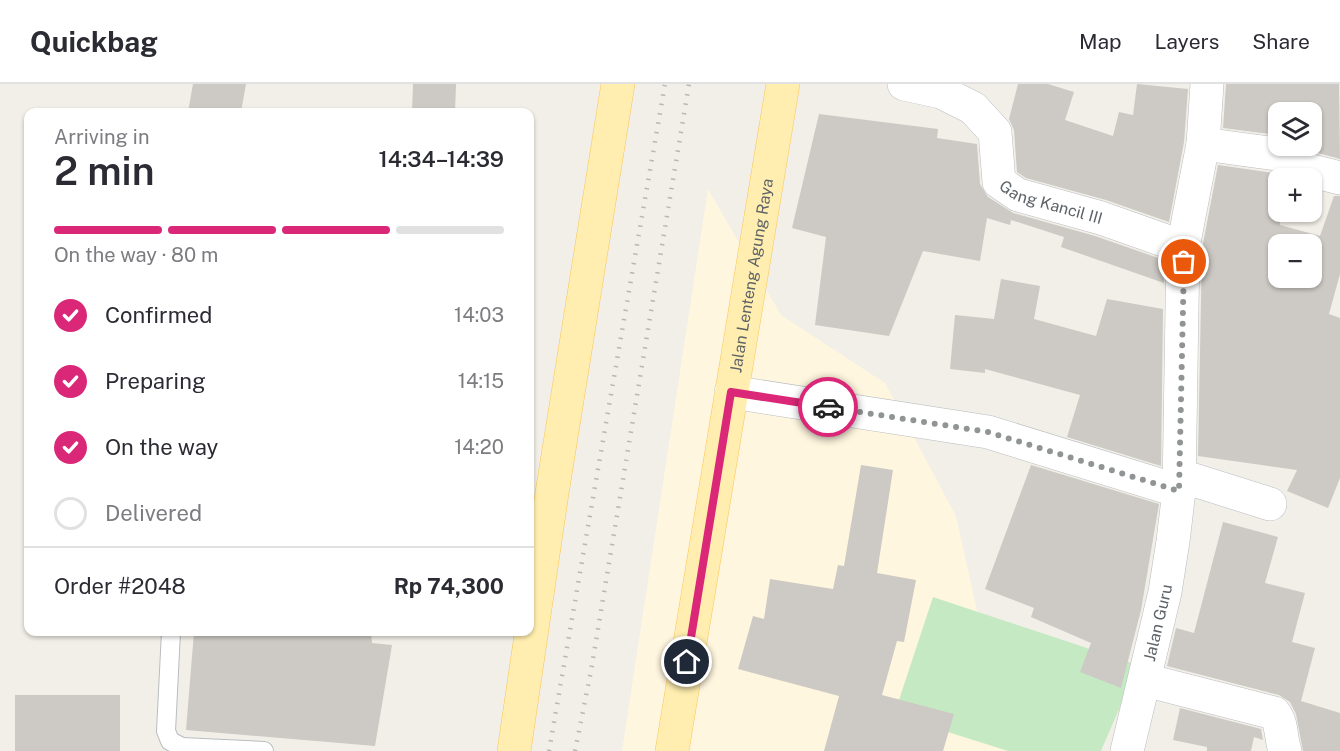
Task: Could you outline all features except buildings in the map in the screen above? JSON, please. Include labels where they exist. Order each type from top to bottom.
[{"type":"main road","points":[[534,616],[618,84]]},
{"type":"main road","name":"Jalan Lenteng Agung Raya","points":[[672,751],[783,84]]},
{"type":"main road","points":[[514,751],[531,636]]},
{"type":"street","name":"Gang Kancil III","points":[[904,84],[941,92],[973,108],[995,132],[999,182],[1018,195],[1050,206],[1101,218],[1183,246]]},
{"type":"street","name":"Jalan Guru","points":[[1127,751],[1165,592],[1179,483],[1185,278],[1183,246],[1203,144],[1207,84]]},
{"type":"street","points":[[1203,144],[1291,156],[1300,168],[1340,178]]},
{"type":"street","points":[[731,392],[988,432],[1179,483],[1270,504]]},
{"type":"street","points":[[1145,680],[1274,713],[1281,721],[1281,741],[1285,751]]},
{"type":"lane","points":[[171,636],[166,731],[170,741],[182,747],[264,751]]},
{"type":"shaded area","points":[[708,189],[781,315],[885,383],[956,516],[1008,751],[622,751]]},
{"type":"green space","points":[[933,597],[1138,665],[1101,751],[1008,751],[894,715]]},
{"type":"railway","points":[[549,751],[665,84]]},
{"type":"railway","points":[[575,751],[591,671],[689,84]]},
{"type":"way so far","points":[[828,407],[988,432],[1179,491],[1184,262]]},
{"type":"route","points":[[687,662],[731,392],[828,407]]}]
